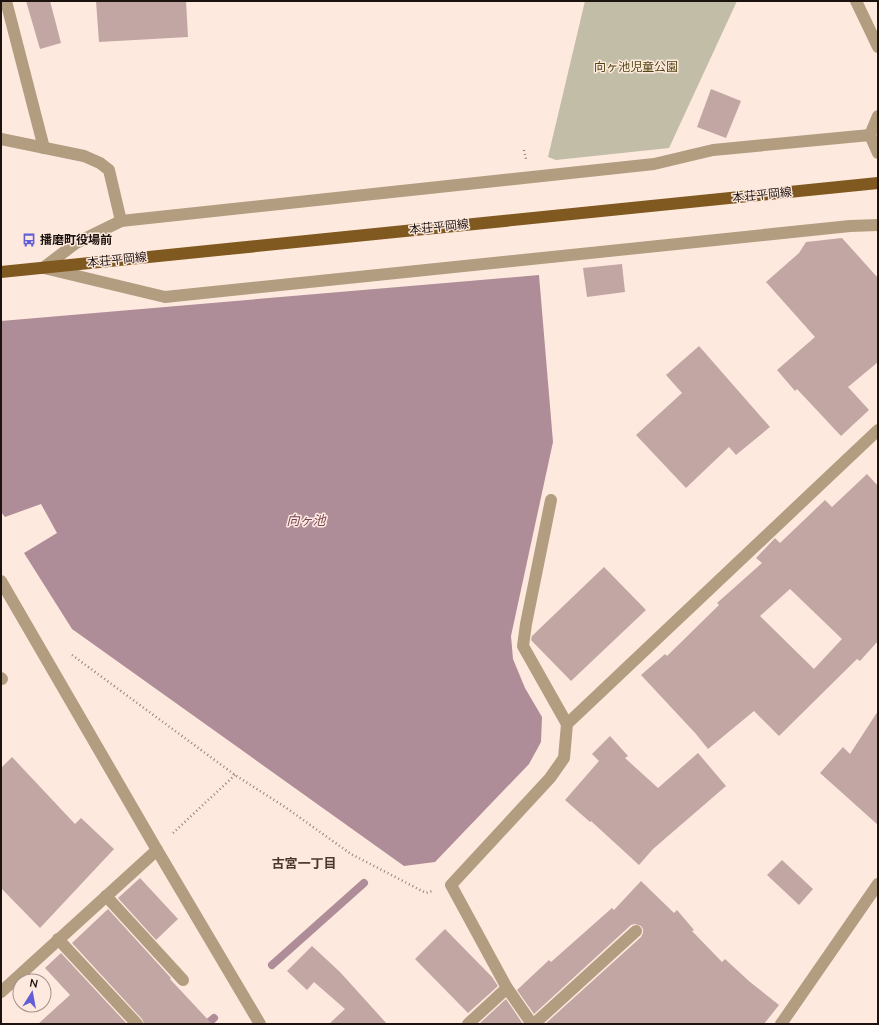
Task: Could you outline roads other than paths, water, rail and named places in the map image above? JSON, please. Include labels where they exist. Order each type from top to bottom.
[{"type":"main road","name":"本荘平岡線","points":[[1,272],[878,183]]},
{"type":"street","points":[[6,1],[44,148]]},
{"type":"street","points":[[856,1],[878,47]]},
{"type":"street","points":[[878,116],[870,135],[878,153]]},
{"type":"street","points":[[43,268],[76,243],[121,221],[654,164],[713,150],[870,135]]},
{"type":"street","points":[[1,138],[84,156],[100,163],[109,170],[121,221]]},
{"type":"street","points":[[43,268],[165,297],[850,226],[878,225]]},
{"type":"street","points":[[850,226],[878,235]]},
{"type":"street","points":[[567,724],[878,430]]},
{"type":"street","points":[[551,500],[523,646],[567,724],[564,758],[550,778],[451,885],[507,988],[533,1024],[636,931]]},
{"type":"street","points":[[1,581],[260,1024]]},
{"type":"street","points":[[1,992],[157,850]]},
{"type":"street","points":[[781,1024],[878,884]]},
{"type":"street","points":[[106,896],[183,980]]},
{"type":"street","points":[[58,939],[137,1024]]},
{"type":"street","points":[[468,1024],[507,988]]},
{"type":"water","name":"向ヶ池","points":[[539,275],[553,442],[511,636],[513,659],[525,688],[542,717],[541,742],[529,764],[435,862],[404,866],[72,629],[24,553],[57,533],[41,504],[5,517],[1,512],[1,321]]},
{"type":"waterway","points":[[272,965],[364,883]]},
{"type":"waterway","points":[[207,1024],[214,1018]]},
{"type":"place","name":"播磨町役場前","points":[[29,240]]},
{"type":"district","name":"古宮一丁目","points":[[304,863]]},
{"type":"park label","name":"向ヶ池児童公園","points":[[636,67]]}]
